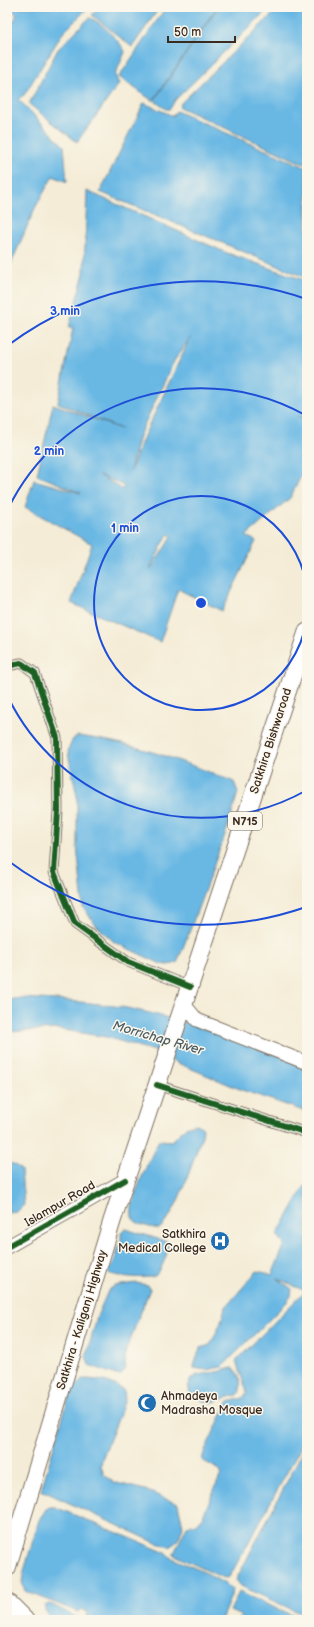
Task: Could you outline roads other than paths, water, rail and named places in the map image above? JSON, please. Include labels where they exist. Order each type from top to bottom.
[{"type":"highway","name":"Satkhira Bishwaroad","points":[[183,1006],[307,632]]},
{"type":"highway","name":"N715","points":[[159,1079],[183,1006]]},
{"type":"highway","name":"Satkhira - Kaliganj Highway","points":[[7,1568],[125,1180],[159,1079]]},
{"type":"highway","points":[[7,1602],[25,1620]]},
{"type":"street","points":[[7,666],[21,663],[35,673],[57,738],[58,811],[54,872],[75,924],[128,962],[190,987]]},
{"type":"street","points":[[183,1006],[197,1020],[307,1063]]},
{"type":"street","points":[[159,1079],[307,1133]]},
{"type":"street","name":"Islampur Road","points":[[7,1248],[125,1180]]},
{"type":"water","points":[[10,7],[89,7],[62,34],[24,95],[18,99],[64,146],[67,182],[53,176],[35,208],[8,271],[7,297],[7,32],[16,17],[16,14]]},
{"type":"water","points":[[99,7],[160,7],[132,47],[92,15]]},
{"type":"water","points":[[166,7],[217,7],[153,101],[119,77]]},
{"type":"water","points":[[218,7],[270,7],[175,100],[170,109],[166,109],[156,102],[155,99]]},
{"type":"water","points":[[280,7],[293,7],[307,15],[307,162],[304,164],[179,107],[185,99]]},
{"type":"water","points":[[89,18],[98,22],[110,32],[125,52],[115,75],[119,84],[77,142],[29,104],[58,49]]},
{"type":"water","points":[[144,103],[173,116],[176,111],[307,168],[307,278],[100,192]]},
{"type":"water","points":[[87,191],[227,253],[307,281],[307,418],[298,416],[307,420],[307,464],[290,498],[246,536],[256,541],[222,611],[178,589],[160,642],[71,603],[92,544],[25,507],[34,480],[81,493],[37,475],[53,404],[121,429],[58,403],[73,328],[69,327],[84,273]],"holes":[[[190,338],[144,436],[130,471],[139,436],[174,361]],[[99,475],[124,486],[122,489]],[[168,534],[172,536],[151,569]]]},
{"type":"water","points":[[78,736],[139,748],[196,767],[234,782],[238,792],[230,821],[177,963],[168,965],[161,964],[114,942],[95,924],[83,907],[77,845],[77,796],[68,750],[73,739]]},
{"type":"water","name":"Morrichap River","points":[[21,998],[101,1004],[150,1013],[196,1026],[307,1066],[307,1112],[242,1090],[180,1064],[154,1051],[106,1037],[58,1029],[7,1032],[7,1000]]},
{"type":"water","points":[[196,1124],[203,1128],[202,1136],[179,1199],[166,1222],[159,1229],[138,1223],[133,1219],[133,1203],[136,1192],[159,1140],[172,1141],[186,1127]]},
{"type":"water","points":[[7,1162],[15,1165],[21,1170],[24,1205],[17,1212],[7,1213]]},
{"type":"water","points":[[307,1182],[307,1436],[230,1576],[227,1578],[221,1577],[174,1555],[174,1553],[187,1526],[196,1524],[203,1516],[221,1474],[220,1470],[202,1460],[205,1450],[228,1402],[243,1398],[247,1392],[236,1361],[305,1291],[277,1278],[292,1289],[291,1296],[286,1303],[222,1367],[206,1370],[194,1368],[194,1366],[200,1348],[210,1345],[220,1325],[225,1308],[256,1272],[259,1271],[272,1275],[285,1244],[277,1235]]},
{"type":"water","points":[[125,1229],[168,1242],[168,1250],[160,1270],[155,1276],[132,1277],[118,1276],[108,1273],[113,1264],[121,1241],[121,1233]]},
{"type":"water","points":[[136,1283],[148,1285],[150,1289],[126,1350],[123,1372],[121,1375],[116,1375],[89,1365],[86,1356],[98,1314],[108,1291],[114,1286]]},
{"type":"water","points":[[232,1368],[239,1376],[240,1380],[240,1392],[238,1395],[209,1402],[198,1399],[190,1394],[189,1387],[192,1378],[200,1374],[218,1372]]},
{"type":"water","points":[[82,1379],[104,1381],[115,1385],[124,1391],[125,1398],[102,1459],[101,1466],[104,1475],[113,1482],[145,1490],[178,1504],[183,1526],[179,1538],[169,1547],[154,1542],[41,1490],[70,1393]]},
{"type":"water","points":[[307,1443],[307,1615],[304,1615],[241,1586],[236,1580]]},
{"type":"water","points":[[55,1507],[164,1552],[172,1558],[202,1571],[232,1588],[231,1596],[221,1620],[94,1620],[87,1617],[88,1612],[81,1609],[78,1612],[25,1591],[22,1582],[24,1571],[39,1520],[46,1509]]},
{"type":"water","points":[[239,1592],[303,1620],[239,1620],[241,1616],[230,1611]]},
{"type":"water","points":[[49,1604],[81,1620],[51,1620],[45,1610],[45,1606]]},
{"type":"place","name":"Satkhira Medical College","points":[[220,1241]]},
{"type":"place","name":"Ahmadeya Madrasha Mosque","points":[[147,1403]]}]
